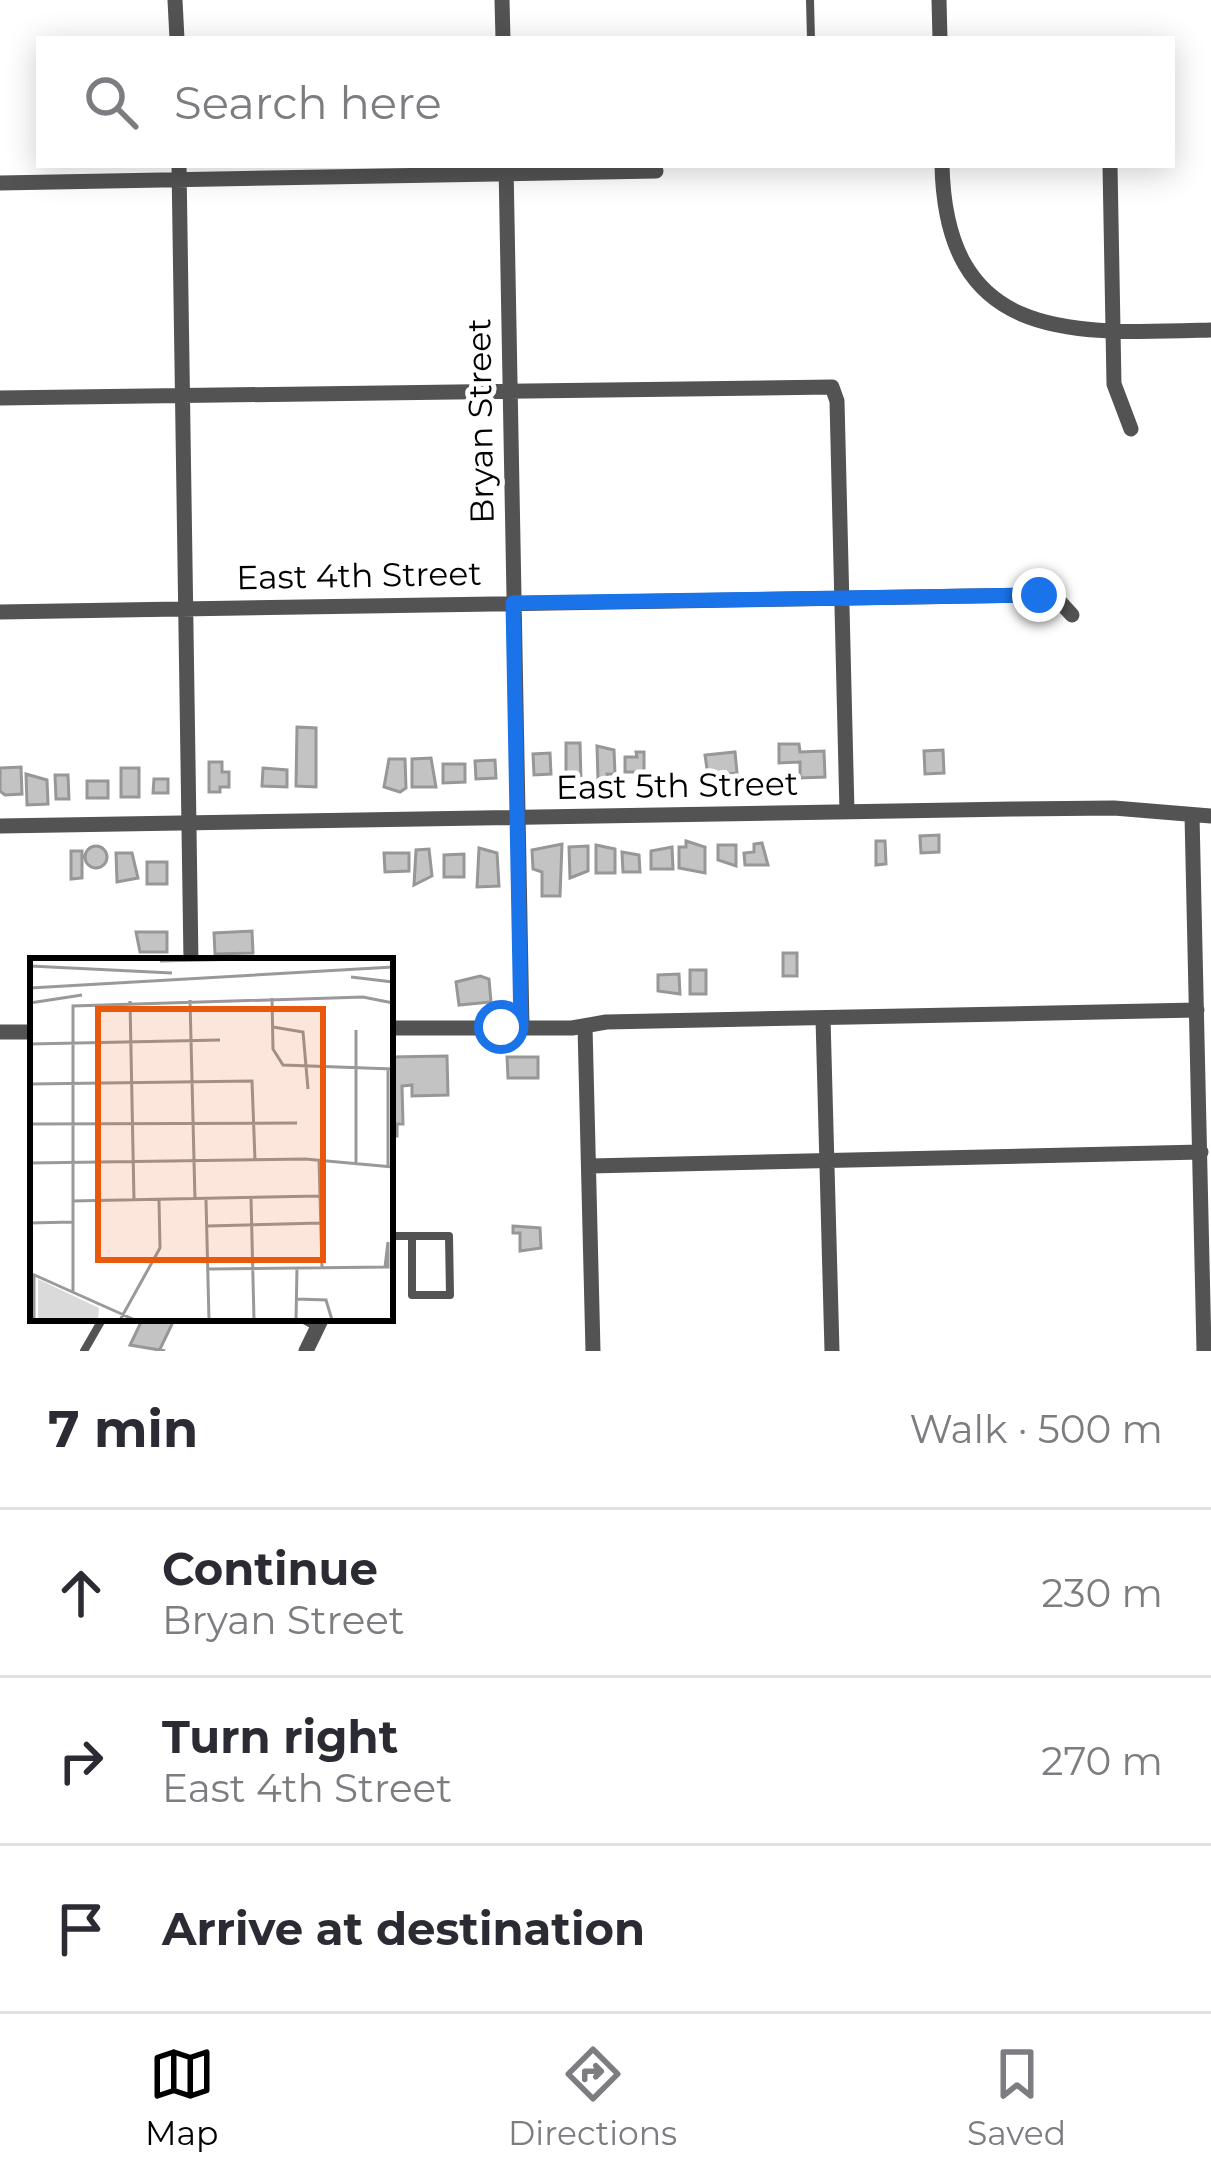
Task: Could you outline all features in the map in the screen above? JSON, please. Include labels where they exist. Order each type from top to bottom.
[{"type":"street","points":[[176,0],[177,36]]},
{"type":"street","points":[[502,0],[503,36]]},
{"type":"street","points":[[939,0],[940,36]]},
{"type":"street","points":[[942,168],[947,227],[962,262],[983,290],[1046,324],[1211,330]]},
{"type":"street","points":[[1111,168],[1116,394],[1131,429]]},
{"type":"street","name":"Bryan Street","points":[[506,169],[521,1028]]},
{"type":"street","points":[[0,183],[179,172],[656,170]]},
{"type":"street","points":[[179,172],[191,958]]},
{"type":"street","points":[[0,398],[832,386],[837,400],[847,812]]},
{"type":"street","name":"East 4th Street","points":[[0,612],[1039,595],[1061,603],[1072,615]]},
{"type":"street","name":"East 5th Street","points":[[0,826],[1114,808],[1211,816]]},
{"type":"street","points":[[1192,814],[1207,1250],[1204,1351]]},
{"type":"street","points":[[393,1028],[1197,1010]]},
{"type":"street","points":[[824,1018],[832,1351]]},
{"type":"street","points":[[584,1026],[593,1351]]},
{"type":"street","points":[[590,1166],[1201,1152]]},
{"type":"street","points":[[306,1351],[320,1323]]},
{"type":"lane","points":[[810,0],[811,36]]},
{"type":"lane","points":[[393,1236],[412,1236],[449,1236],[450,1295],[412,1295],[412,1236]]},
{"type":"lane","points":[[84,1351],[101,1321]]},
{"type":"building","points":[[297,727],[316,728],[316,787],[296,786]]},
{"type":"building","points":[[566,743],[580,743],[581,781],[566,782]]},
{"type":"building","points":[[779,744],[799,744],[800,752],[824,751],[825,777],[800,778],[800,762],[779,763]]},
{"type":"building","points":[[597,746],[614,750],[615,774],[607,774],[607,779],[598,780]]},
{"type":"building","points":[[943,750],[944,773],[925,774],[924,751]]},
{"type":"building","points":[[636,752],[644,752],[644,772],[625,772],[625,757],[637,757]]},
{"type":"building","points":[[735,752],[737,773],[708,776],[705,755]]},
{"type":"building","points":[[550,753],[551,774],[534,775],[533,754]]},
{"type":"building","points":[[431,758],[436,787],[412,787],[412,759]]},
{"type":"building","points":[[389,759],[405,759],[406,788],[400,792],[384,787]]},
{"type":"building","points":[[495,760],[496,778],[476,779],[475,761]]},
{"type":"building","points":[[209,762],[222,762],[222,772],[229,772],[229,787],[209,792]]},
{"type":"building","points":[[443,764],[465,764],[465,782],[443,783]]},
{"type":"building","points":[[21,767],[22,794],[5,795],[0,791],[0,768]]},
{"type":"building","points":[[121,768],[139,768],[139,797],[121,797]]},
{"type":"building","points":[[263,768],[287,770],[287,787],[262,786]]},
{"type":"building","points":[[26,774],[47,780],[48,804],[27,805]]},
{"type":"building","points":[[55,775],[68,775],[69,799],[56,799]]},
{"type":"building","points":[[154,779],[168,779],[168,793],[153,793]]},
{"type":"building","points":[[87,781],[108,781],[108,798],[87,798]]},
{"type":"building","points":[[939,835],[939,852],[921,853],[920,836]]},
{"type":"building","points":[[686,841],[705,847],[705,873],[679,868],[679,847],[686,847]]},
{"type":"building","points":[[876,841],[885,841],[886,864],[876,865]]},
{"type":"building","points":[[762,843],[768,865],[745,865],[744,853],[754,852],[754,844]]},
{"type":"building","points":[[562,844],[560,896],[542,896],[542,872],[533,869],[532,850]]},
{"type":"building","points":[[596,845],[615,849],[615,873],[596,873]]},
{"type":"building","points":[[718,845],[736,845],[736,866],[718,860]]},
{"type":"building","points":[[96,846],[107,857],[96,868],[85,857]]},
{"type":"building","points":[[588,846],[588,871],[570,878],[569,847]]},
{"type":"building","points":[[672,847],[673,869],[651,869],[651,851]]},
{"type":"building","points":[[479,848],[497,853],[499,886],[477,887]]},
{"type":"building","points":[[429,849],[432,876],[414,885],[416,850]]},
{"type":"building","points":[[71,851],[82,851],[82,878],[71,879]]},
{"type":"building","points":[[622,852],[639,855],[640,872],[623,872]]},
{"type":"building","points":[[116,853],[132,853],[138,878],[117,882]]},
{"type":"building","points":[[384,853],[409,853],[409,871],[385,872]]},
{"type":"building","points":[[464,854],[464,877],[444,877],[444,855]]},
{"type":"building","points":[[147,862],[167,862],[167,884],[147,884]]},
{"type":"building","points":[[252,931],[253,953],[215,954],[214,933]]},
{"type":"building","points":[[136,932],[167,932],[167,952],[140,952]]},
{"type":"building","points":[[783,953],[797,953],[797,976],[783,976]]},
{"type":"building","points":[[690,970],[706,970],[706,994],[690,994]]},
{"type":"building","points":[[679,974],[680,994],[658,991],[658,975]]},
{"type":"building","points":[[480,976],[489,979],[491,1002],[459,1005],[456,982]]},
{"type":"building","points":[[447,1056],[448,1095],[412,1096],[412,1085],[402,1086],[403,1124],[397,1124],[397,1136],[393,1136],[393,1057]]},
{"type":"building","points":[[507,1057],[538,1057],[538,1078],[508,1078]]},
{"type":"building","points":[[513,1226],[540,1228],[541,1248],[520,1251],[520,1233],[513,1233]]},
{"type":"building","points":[[142,1321],[174,1321],[160,1349],[165,1351],[130,1345]]},
{"type":"route","points":[[501,1027],[521,1028],[513,603],[1039,595]]}]
